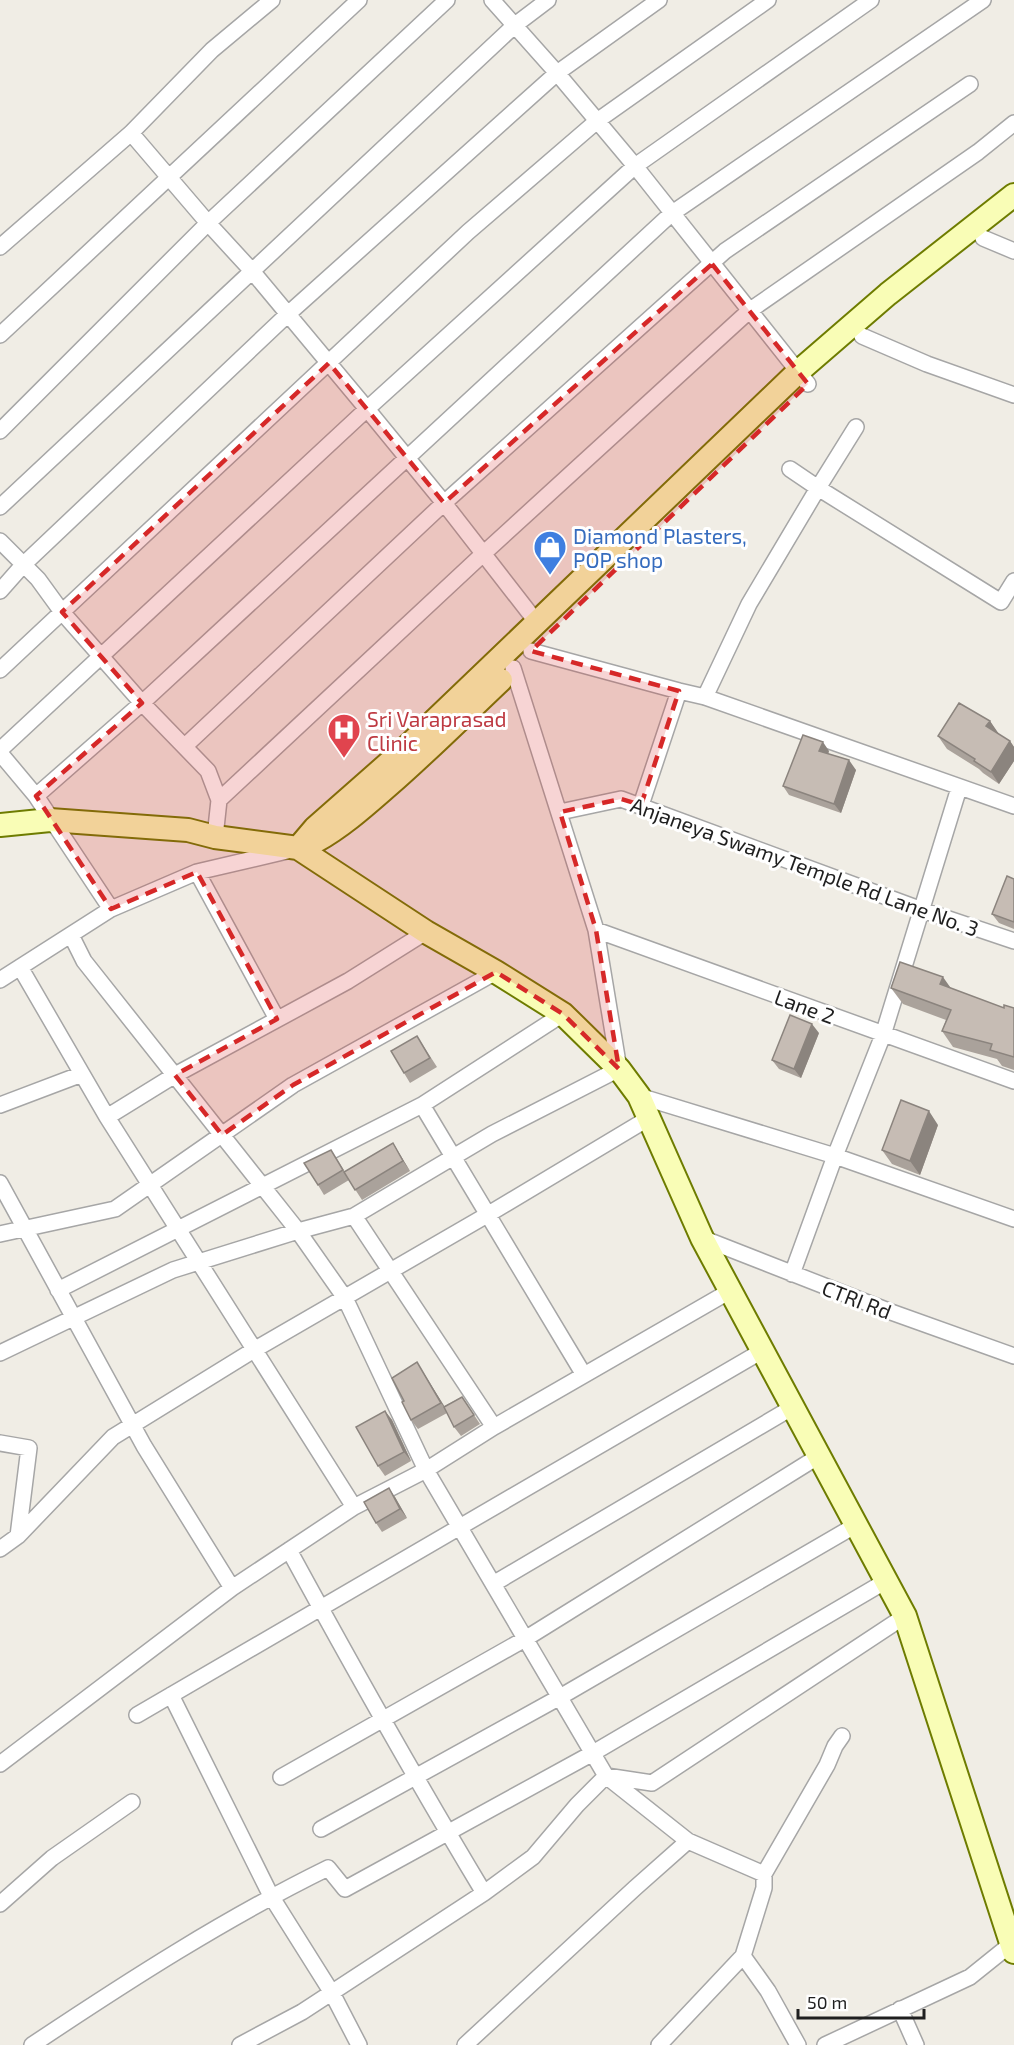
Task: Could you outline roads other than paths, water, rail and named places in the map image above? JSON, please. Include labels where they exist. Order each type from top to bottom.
[{"type":"street","points":[[0,247],[131,133],[212,50],[272,0]]},
{"type":"street","points":[[0,335],[359,0]]},
{"type":"street","points":[[0,431],[208,223],[447,0]]},
{"type":"street","points":[[492,0],[635,166],[803,378]]},
{"type":"street","points":[[0,507],[515,25],[548,0]]},
{"type":"street","points":[[0,591],[23,565],[288,314],[557,73],[659,0]]},
{"type":"street","points":[[0,670],[468,232],[597,121],[768,0]]},
{"type":"street","points":[[111,909],[36,796],[0,751],[367,409],[635,166],[871,0]]},
{"type":"street","points":[[36,796],[142,703],[671,214],[983,0]]},
{"type":"street","points":[[185,746],[444,503],[725,251],[970,84]]},
{"type":"street","points":[[219,801],[749,310],[978,152],[1014,123]]},
{"type":"street","points":[[131,133],[329,363],[444,503],[537,624]]},
{"type":"street","points":[[0,980],[111,909],[197,872],[298,848],[315,842],[338,829],[411,766],[531,651],[888,294],[1014,195]]},
{"type":"street","points":[[298,848],[315,828],[407,747],[803,378],[862,336],[1014,213]]},
{"type":"street","points":[[983,238],[1014,251]]},
{"type":"street","points":[[862,336],[927,364],[1014,394]]},
{"type":"street","points":[[705,697],[749,604],[856,427]]},
{"type":"street","points":[[790,469],[1001,602],[1014,581]]},
{"type":"street","points":[[0,541],[38,579],[62,612],[142,703],[208,771],[219,801],[214,837]]},
{"type":"street","points":[[531,651],[679,692],[705,697],[1014,806]]},
{"type":"street","points":[[513,668],[596,930],[619,1069]]},
{"type":"street","points":[[641,805],[679,692]]},
{"type":"street","points":[[792,1274],[835,1156],[883,1035],[959,788]]},
{"type":"street","name":"Anjaneya Swamy Temple Rd Lane No. 3","points":[[560,812],[621,799],[922,910],[1014,941]]},
{"type":"street","points":[[0,825],[50,820],[188,830],[214,837],[298,848],[426,932],[563,1014],[619,1069],[639,1096],[702,1238],[905,1617],[1013,1948],[970,1977],[825,2045]]},
{"type":"street","points":[[197,872],[277,1019]]},
{"type":"street","name":"Lane 2","points":[[596,930],[1014,1082]]},
{"type":"street","points":[[107,1117],[175,1075],[348,981],[426,932]]},
{"type":"street","points":[[71,935],[84,961],[298,1231],[345,1298],[426,1470],[606,1776],[688,1841],[764,1874]]},
{"type":"street","points":[[20,968],[107,1117],[354,1507]]},
{"type":"street","points":[[0,1234],[115,1209],[293,1085],[496,972]]},
{"type":"street","points":[[58,1290],[422,1105],[563,1014]]},
{"type":"street","points":[[0,1353],[173,1270],[354,1216],[492,1134],[619,1069]]},
{"type":"street","points":[[0,1105],[82,1074]]},
{"type":"street","points":[[639,1096],[835,1156],[1014,1219]]},
{"type":"street","points":[[422,1105],[584,1375]]},
{"type":"street","points":[[0,1549],[18,1536],[114,1437],[132,1425],[254,1350],[488,1215],[649,1118]]},
{"type":"street","points":[[0,1183],[132,1425],[232,1588]]},
{"type":"street","points":[[354,1216],[494,1427]]},
{"type":"street","name":"CTRI Rd","points":[[702,1238],[891,1312],[1014,1356]]},
{"type":"street","points":[[0,1744],[4,1761],[232,1588],[354,1507],[426,1470],[494,1427],[730,1291]]},
{"type":"street","points":[[137,1715],[762,1351]]},
{"type":"street","points":[[493,1584],[793,1407]]},
{"type":"street","points":[[0,1443],[29,1448],[18,1536]]},
{"type":"street","points":[[281,1777],[525,1639],[819,1456]]},
{"type":"street","points":[[321,1829],[560,1697],[856,1525]]},
{"type":"street","points":[[289,1550],[414,1777],[484,1893]]},
{"type":"street","points":[[32,2045],[134,1977],[272,1896],[328,1868],[345,1889],[593,1753],[886,1581]]},
{"type":"street","points":[[606,1776],[652,1783],[905,1617]]},
{"type":"street","points":[[171,1695],[272,1896],[359,2045]]},
{"type":"street","points":[[659,2045],[743,1956],[764,1888],[764,1874],[842,1736]]},
{"type":"street","points":[[240,2045],[302,2013],[484,1893],[533,1857],[577,1805],[606,1776]]},
{"type":"street","points":[[0,1904],[52,1858],[132,1802]]},
{"type":"street","points":[[465,2045],[688,1841]]},
{"type":"street","points":[[743,1956],[768,1991],[798,2045]]},
{"type":"street","points":[[900,2009],[916,2045]]},
{"type":"place","name":"Diamond Plasters, POP shop","points":[[550,576]]},
{"type":"place","name":"Sri Varaprasad Clinic","points":[[344,759]]}]
